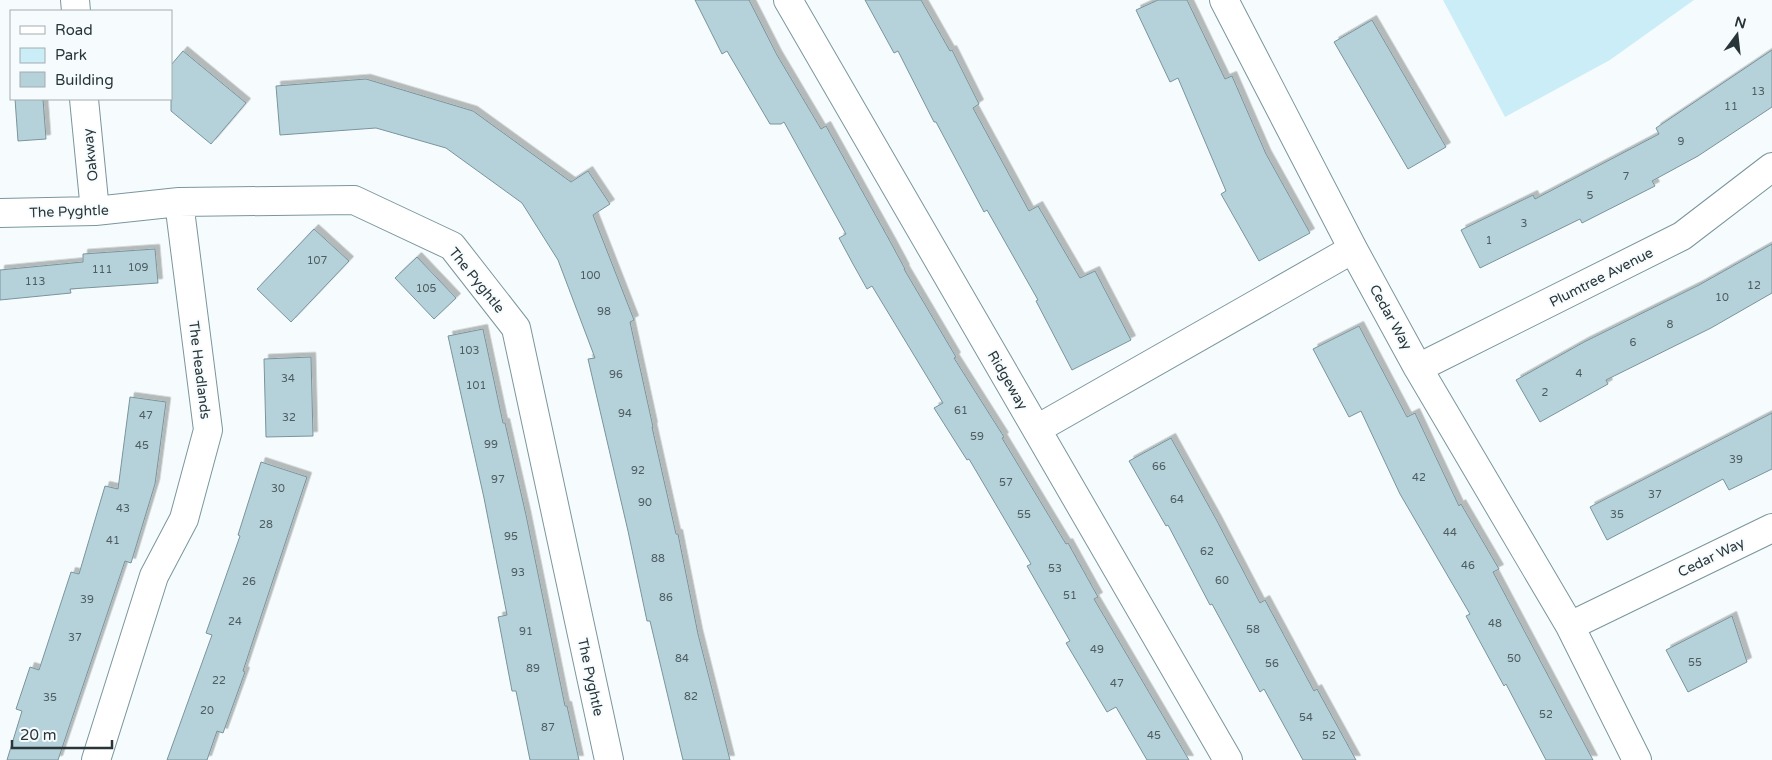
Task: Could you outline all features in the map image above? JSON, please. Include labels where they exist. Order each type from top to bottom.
[{"type":"street","name":"Ridgeway","points":[[788,0],[1228,760]]},
{"type":"street","name":"Cedar Way","points":[[1224,0],[1353,249],[1418,368],[1570,626],[1637,760]]},
{"type":"street","name":"Oakway","points":[[84,100],[95,211]]},
{"type":"street","name":"Plumtree Avenue","points":[[1418,368],[1682,236],[1772,167]]},
{"type":"street","name":"The Pyghtle","points":[[0,213],[95,211],[179,202],[354,200],[452,246],[516,328],[609,760]]},
{"type":"street","name":"The Headlands","points":[[96,760],[154,576],[184,519],[208,430],[179,202]]},
{"type":"street","points":[[1037,429],[1353,249]]},
{"type":"street","name":"Cedar Way","points":[[1570,626],[1772,528]]},
{"type":"green space","points":[[1443,0],[1694,0],[1610,60],[1505,117]]},
{"type":"building","points":[[695,0],[749,0],[777,55],[821,129],[826,126],[904,269],[956,357],[954,358],[1004,437],[1002,438],[1066,544],[1068,543],[1098,597],[1094,599],[1189,760],[1147,760],[1116,707],[1107,712],[1066,643],[1070,641],[1027,566],[1031,564],[969,459],[967,460],[934,408],[943,403],[872,286],[867,289],[853,264],[839,238],[846,234],[784,122],[781,124],[770,124],[727,51],[722,54]]},
{"type":"building","points":[[865,0],[921,0],[950,51],[952,50],[979,104],[973,108],[1029,211],[1038,206],[1080,278],[1095,271],[1131,340],[1072,370],[1036,301],[1038,300],[987,210],[984,212],[936,122],[934,122],[898,51],[894,53]]},
{"type":"building","points":[[1158,0],[1187,0],[1225,79],[1232,76],[1266,154],[1310,233],[1259,261],[1221,194],[1226,191],[1178,78],[1170,82],[1136,10]]},
{"type":"building","points":[[1372,20],[1446,147],[1408,169],[1334,42]]},
{"type":"building","points":[[1772,50],[1772,107],[1698,156],[1652,181],[1655,186],[1582,223],[1580,219],[1480,268],[1461,230],[1533,195],[1535,199],[1659,134],[1656,128]]},
{"type":"building","points":[[183,51],[246,103],[211,144],[171,111],[172,64]]},
{"type":"building","points":[[366,79],[473,111],[571,182],[588,171],[610,204],[593,215],[634,320],[630,322],[652,427],[676,534],[678,534],[698,634],[730,760],[683,760],[650,621],[647,621],[588,359],[595,358],[558,260],[522,203],[446,148],[376,128],[280,135],[276,86]]},
{"type":"building","points":[[15,100],[43,100],[46,139],[18,141]]},
{"type":"building","points":[[314,229],[349,261],[291,322],[257,289]]},
{"type":"building","points":[[1772,244],[1772,293],[1711,328],[1606,380],[1608,384],[1540,422],[1516,380],[1584,342],[1699,285]]},
{"type":"building","points":[[155,249],[158,283],[70,289],[71,293],[0,300],[0,270],[83,262],[83,254]]},
{"type":"building","points":[[417,257],[456,298],[434,319],[395,278]]},
{"type":"building","points":[[1359,326],[1407,417],[1415,413],[1459,506],[1461,504],[1499,569],[1493,572],[1593,760],[1546,760],[1506,684],[1504,686],[1466,616],[1470,614],[1400,494],[1361,411],[1349,417],[1313,349]]},
{"type":"building","points":[[483,329],[503,423],[505,423],[526,515],[565,706],[567,706],[579,760],[530,760],[516,691],[512,691],[498,617],[507,615],[484,498],[448,336]]},
{"type":"building","points":[[311,357],[313,436],[266,437],[264,359]]},
{"type":"building","points":[[130,397],[166,402],[155,484],[131,563],[125,561],[58,760],[7,760],[22,711],[16,709],[30,667],[39,670],[71,572],[79,574],[105,486],[118,489]]},
{"type":"building","points":[[1772,413],[1772,469],[1729,490],[1723,479],[1607,540],[1590,507]]},
{"type":"building","points":[[1171,438],[1260,603],[1265,600],[1314,691],[1317,689],[1356,760],[1303,760],[1264,689],[1260,692],[1212,604],[1210,605],[1168,525],[1166,526],[1129,461]]},
{"type":"building","points":[[261,462],[307,477],[243,671],[245,672],[223,733],[217,731],[207,760],[167,760],[212,635],[206,633],[240,536],[238,535]]},
{"type":"building","points":[[1732,616],[1747,662],[1688,692],[1666,650]]}]
